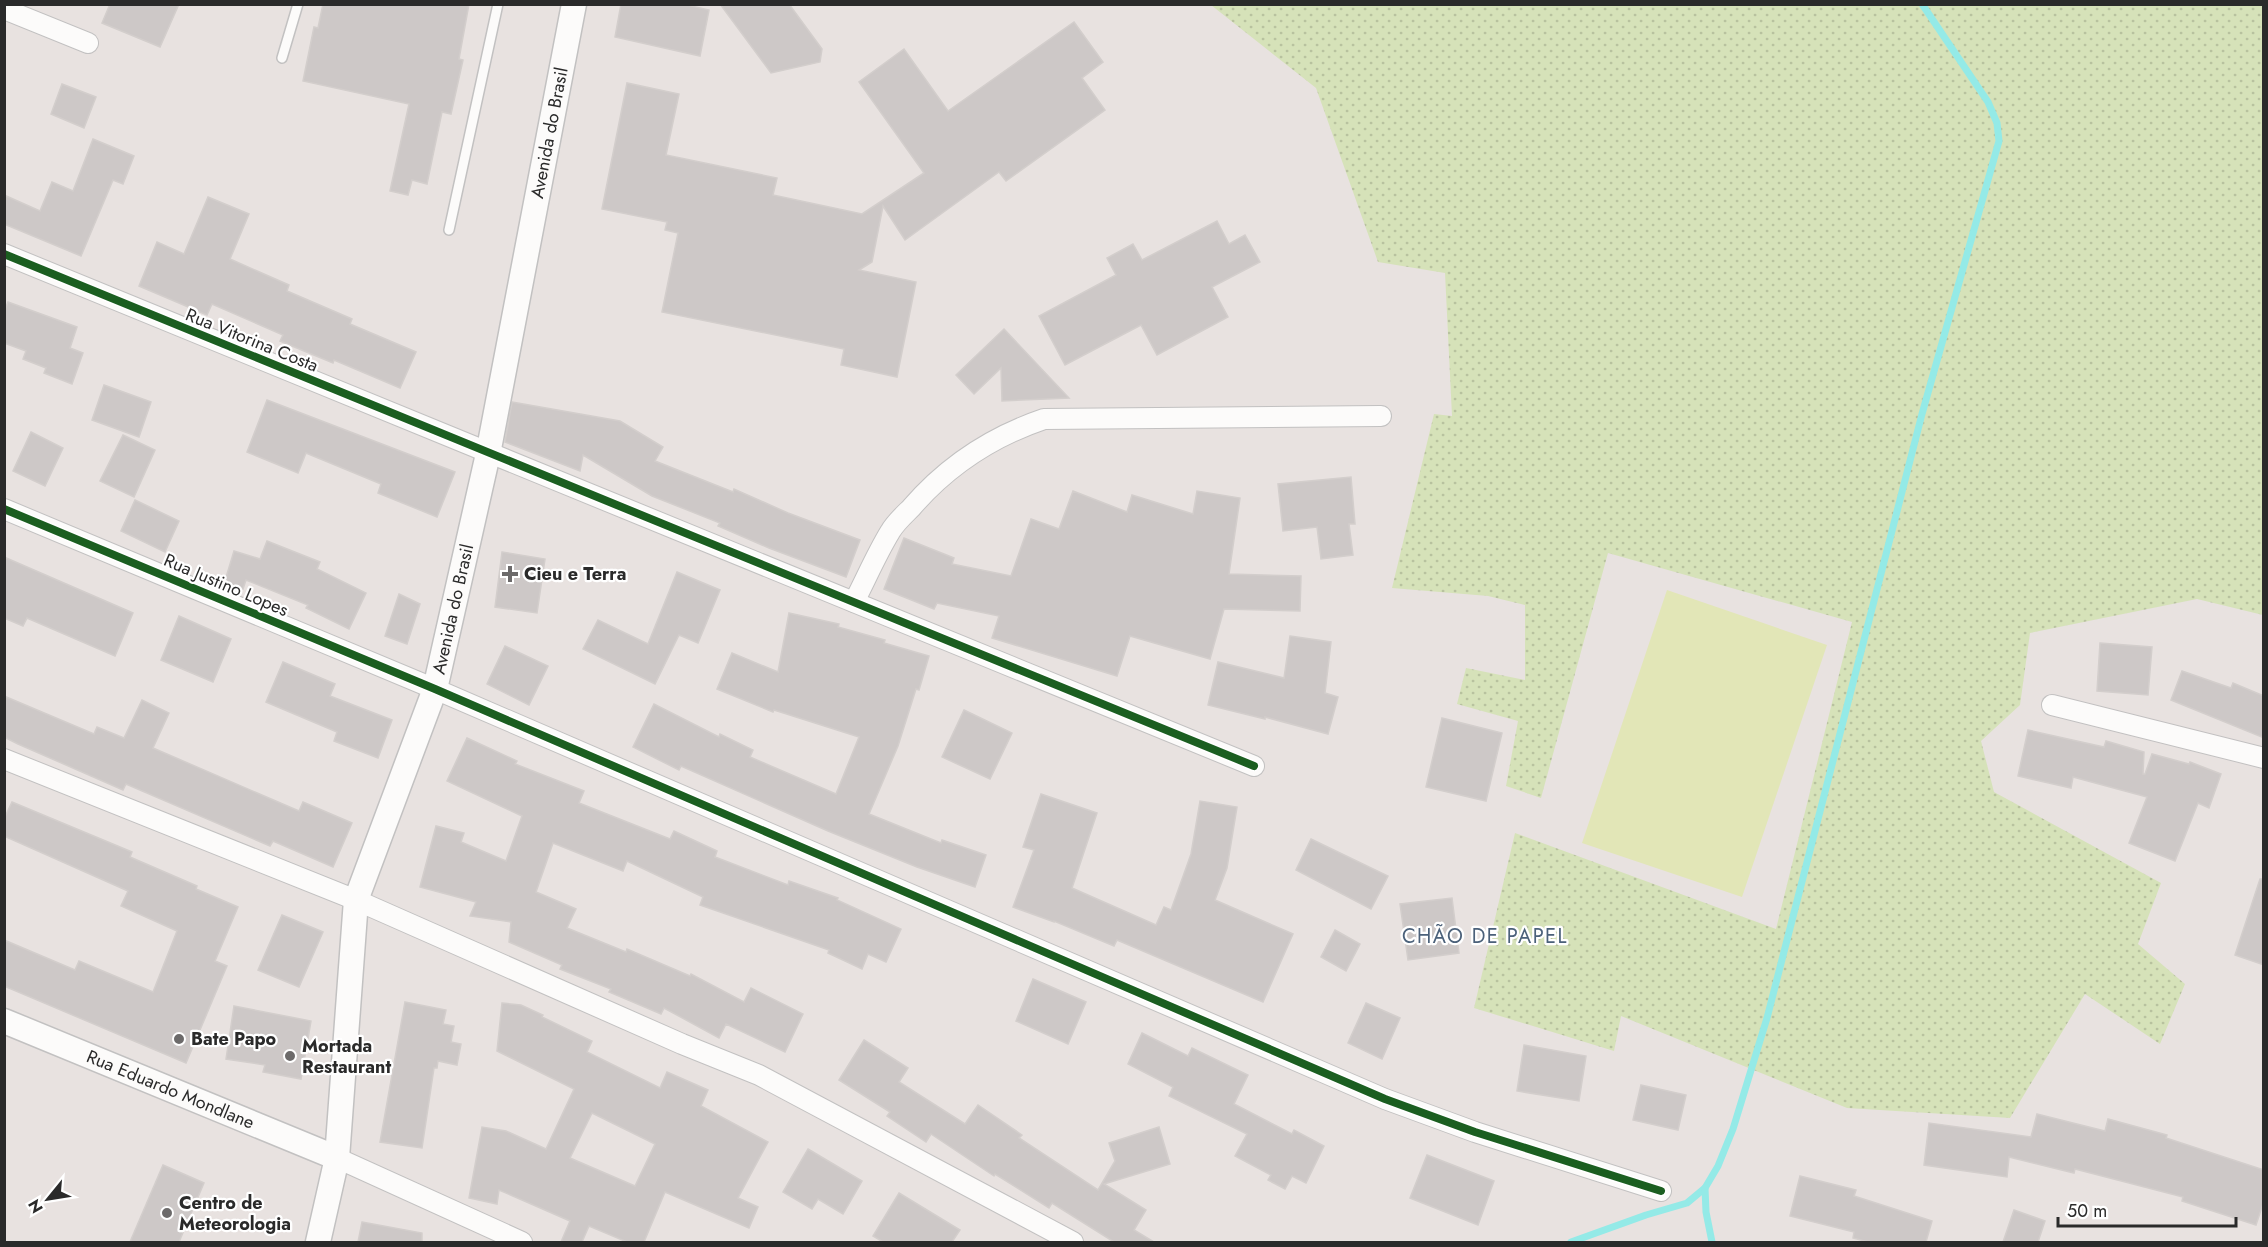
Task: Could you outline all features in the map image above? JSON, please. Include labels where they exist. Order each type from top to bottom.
[{"type":"street","name":"Avenida do Brasil","points":[[318,1242],[337,1158],[356,900],[435,689],[488,454],[574,4]]},
{"type":"street","points":[[4,9],[88,43]]},
{"type":"street","name":"Rua Vitorina Costa","points":[[4,254],[1254,766]]},
{"type":"street","points":[[854,602],[891,530],[917,500],[951,467],[983,445],[1015,429],[1044,419],[1381,416]]},
{"type":"street","name":"Rua Justino Lopes","points":[[4,509],[435,689],[1385,1099],[1475,1132],[1661,1191]]},
{"type":"street","points":[[2052,705],[2264,758]]},
{"type":"street","points":[[4,759],[356,900],[682,1044],[759,1075],[1073,1242]]},
{"type":"street","name":"Rua Eduardo Mondlane","points":[[4,1020],[337,1158]]},
{"type":"street","points":[[337,1158],[522,1242]]},
{"type":"lane","points":[[282,58],[298,4]]},
{"type":"lane","points":[[449,230],[498,4]]},
{"type":"green space","points":[[1211,5],[2263,5],[2263,615],[2197,599],[2030,633],[2020,705],[1981,741],[1994,792],[2161,883],[2138,944],[2185,984],[2160,1044],[2085,994],[2010,1118],[1847,1108],[1621,1016],[1614,1051],[1474,1008],[1515,833],[1776,929],[1852,622],[1608,553],[1541,798],[1506,786],[1518,721],[1457,704],[1466,668],[1525,680],[1525,605],[1488,596],[1392,588],[1434,414],[1452,416],[1445,273],[1378,262],[1316,88]]},
{"type":"green space","points":[[1667,590],[1827,645],[1742,897],[1582,843]]},
{"type":"building","points":[[110,4],[179,4],[160,47],[102,23]]},
{"type":"building","points":[[323,4],[469,4],[459,59],[463,60],[451,114],[442,112],[427,184],[412,180],[408,195],[390,191],[409,104],[303,81],[314,27],[318,28]]},
{"type":"building","points":[[621,4],[683,4],[709,10],[700,56],[615,37]]},
{"type":"building","points":[[720,4],[789,4],[822,49],[820,62],[771,73]]},
{"type":"building","points":[[1074,22],[1103,62],[1082,78],[1105,110],[1006,181],[999,172],[905,240],[883,206],[872,262],[859,270],[916,282],[897,377],[841,365],[844,349],[662,312],[678,233],[665,230],[667,222],[602,209],[627,83],[679,94],[666,155],[777,178],[773,195],[862,214],[924,173],[859,82],[904,49],[948,111]]},
{"type":"building","points":[[62,84],[96,97],[84,128],[51,114]]},
{"type":"building","points":[[93,139],[134,156],[123,184],[113,180],[81,256],[4,224],[4,195],[40,211],[52,182],[73,191]]},
{"type":"building","points":[[208,197],[249,214],[230,259],[289,285],[287,291],[352,319],[350,324],[416,352],[400,388],[334,360],[333,363],[280,341],[283,335],[212,304],[207,315],[139,286],[157,242],[184,254]]},
{"type":"building","points":[[1217,221],[1229,244],[1245,235],[1260,262],[1212,287],[1228,317],[1157,355],[1141,325],[1065,365],[1039,316],[1116,275],[1107,258],[1133,244],[1142,260]]},
{"type":"building","points":[[8,302],[77,327],[70,348],[83,353],[72,384],[44,373],[46,368],[23,359],[26,351],[4,343],[4,312]]},
{"type":"building","points":[[1004,329],[1069,398],[1002,401],[1001,368],[974,394],[956,375]]},
{"type":"building","points":[[104,385],[151,402],[139,437],[92,420]]},
{"type":"building","points":[[267,400],[455,472],[437,517],[378,493],[381,484],[306,453],[298,473],[247,452]]},
{"type":"building","points":[[512,402],[620,421],[663,447],[655,461],[733,492],[734,489],[788,513],[860,540],[846,577],[769,548],[718,526],[720,523],[652,496],[583,455],[580,471],[505,442]]},
{"type":"building","points":[[31,432],[63,448],[45,486],[13,471]]},
{"type":"building","points":[[123,435],[155,450],[134,497],[100,481]]},
{"type":"building","points":[[1351,477],[1355,524],[1349,524],[1353,555],[1321,559],[1317,527],[1283,531],[1278,484]]},
{"type":"building","points":[[1073,491],[1127,512],[1132,495],[1193,514],[1197,491],[1240,498],[1229,574],[1301,576],[1300,611],[1224,609],[1210,659],[1130,636],[1117,676],[992,638],[999,616],[937,603],[934,609],[884,589],[904,538],[954,558],[952,564],[1011,576],[1031,519],[1059,529]]},
{"type":"building","points":[[135,500],[179,521],[165,552],[121,531]]},
{"type":"building","points":[[267,541],[320,562],[317,569],[366,593],[349,629],[306,608],[308,605],[246,580],[243,589],[224,584],[234,551],[260,559]]},
{"type":"building","points":[[502,552],[545,559],[537,613],[495,607]]},
{"type":"building","points":[[4,557],[133,613],[115,656],[27,618],[23,626],[4,618]]},
{"type":"building","points":[[677,572],[720,590],[698,643],[679,635],[655,684],[583,649],[598,620],[648,644]]},
{"type":"building","points":[[399,594],[420,604],[407,644],[385,636]]},
{"type":"building","points":[[789,613],[839,624],[838,627],[885,640],[884,643],[929,656],[898,746],[869,814],[941,843],[942,840],[986,855],[975,887],[917,867],[828,831],[681,766],[679,770],[633,747],[654,704],[719,737],[720,734],[753,750],[750,757],[836,794],[859,737],[774,710],[773,712],[717,689],[732,653],[778,672]]},
{"type":"building","points":[[179,616],[231,639],[213,682],[161,660]]},
{"type":"building","points":[[1290,636],[1331,642],[1325,693],[1338,697],[1328,734],[1208,705],[1218,662],[1284,678]]},
{"type":"building","points":[[2100,643],[2152,647],[2148,695],[2097,691]]},
{"type":"building","points":[[505,646],[548,666],[529,705],[487,684]]},
{"type":"building","points":[[283,662],[335,684],[330,696],[392,720],[378,758],[334,741],[337,732],[266,702]]},
{"type":"building","points":[[2182,671],[2231,688],[2233,683],[2264,696],[2264,738],[2171,700]]},
{"type":"building","points":[[4,696],[94,734],[97,727],[124,738],[142,700],[169,713],[153,748],[299,811],[303,802],[352,823],[333,867],[273,841],[270,846],[126,784],[123,790],[4,737]]},
{"type":"building","points":[[964,710],[1012,733],[990,779],[942,757]]},
{"type":"building","points":[[1442,718],[1502,733],[1486,801],[1426,787]]},
{"type":"building","points":[[2028,730],[2104,747],[2106,741],[2144,752],[2143,774],[2145,774],[2152,754],[2189,764],[2190,762],[2221,774],[2209,808],[2198,803],[2175,861],[2129,843],[2147,797],[2073,777],[2071,788],[2018,776]]},
{"type":"building","points":[[467,738],[517,761],[515,764],[584,791],[579,803],[670,839],[674,831],[717,851],[715,857],[788,885],[789,881],[838,898],[837,900],[901,929],[886,962],[868,954],[862,969],[828,953],[829,950],[700,905],[703,897],[627,861],[623,871],[553,843],[536,892],[576,909],[567,928],[626,952],[627,949],[690,976],[691,974],[744,1002],[751,988],[803,1014],[785,1052],[726,1024],[719,1038],[664,1008],[661,1014],[609,992],[611,989],[560,969],[562,965],[509,942],[511,922],[470,916],[476,902],[420,887],[436,826],[464,833],[461,842],[506,861],[522,816],[447,781]]},
{"type":"building","points":[[1041,794],[1097,813],[1072,888],[1156,925],[1164,907],[1171,910],[1191,854],[1200,801],[1237,807],[1227,868],[1215,900],[1293,934],[1263,1002],[1117,940],[1114,946],[1013,907],[1034,850],[1023,847]]},
{"type":"building","points":[[12,802],[132,852],[130,857],[197,886],[196,889],[238,907],[215,961],[227,966],[186,1063],[4,986],[4,940],[75,970],[79,961],[153,992],[177,931],[121,906],[128,891],[4,836],[4,819]]},
{"type":"building","points":[[1311,839],[1388,876],[1371,909],[1296,870]]},
{"type":"building","points":[[2260,879],[2264,879],[2264,965],[2235,955]]},
{"type":"building","points":[[1452,898],[1459,953],[1408,960],[1400,904]]},
{"type":"building","points":[[282,915],[323,932],[299,987],[258,970]]},
{"type":"building","points":[[1335,930],[1360,944],[1346,971],[1321,957]]},
{"type":"building","points":[[1033,979],[1086,1002],[1068,1044],[1016,1021]]},
{"type":"building","points":[[405,1002],[446,1010],[443,1024],[454,1026],[451,1042],[461,1044],[457,1065],[438,1061],[437,1068],[434,1068],[422,1148],[380,1142]]},
{"type":"building","points":[[502,1003],[521,1005],[592,1041],[587,1052],[660,1088],[667,1072],[708,1090],[701,1106],[768,1142],[738,1198],[758,1207],[749,1228],[665,1192],[644,1242],[627,1242],[589,1226],[582,1242],[561,1242],[570,1221],[499,1190],[497,1204],[469,1198],[482,1127],[506,1131],[546,1149],[574,1089],[497,1051]],"holes":[[[592,1113],[655,1144],[635,1186],[570,1158]]]},
{"type":"building","points":[[1366,1003],[1400,1018],[1382,1059],[1348,1043]]},
{"type":"building","points":[[234,1006],[311,1021],[301,1079],[263,1072],[265,1065],[226,1059]]},
{"type":"building","points":[[1142,1033],[1188,1056],[1192,1048],[1248,1075],[1234,1104],[1292,1134],[1294,1130],[1324,1146],[1306,1183],[1292,1176],[1285,1189],[1268,1180],[1271,1175],[1235,1156],[1247,1134],[1169,1096],[1173,1087],[1128,1064]]},
{"type":"building","points":[[864,1040],[908,1068],[899,1082],[965,1124],[978,1105],[1022,1135],[1019,1138],[1098,1190],[1115,1161],[1109,1143],[1159,1127],[1170,1164],[1104,1184],[1146,1210],[1134,1230],[1154,1242],[1114,1242],[1052,1203],[1049,1208],[995,1174],[994,1176],[931,1134],[926,1142],[887,1116],[890,1112],[839,1080]]},
{"type":"building","points":[[1524,1045],[1586,1056],[1579,1101],[1517,1091]]},
{"type":"building","points":[[1641,1085],[1686,1095],[1678,1130],[1633,1120]]},
{"type":"building","points":[[2037,1114],[2105,1131],[2108,1119],[2167,1135],[2166,1138],[2264,1170],[2264,1201],[2256,1225],[2182,1201],[2183,1197],[2075,1169],[2074,1173],[2009,1157],[2007,1177],[1924,1165],[1929,1123],[2031,1137]]},
{"type":"building","points":[[808,1149],[862,1181],[843,1214],[818,1199],[812,1209],[783,1192]]},
{"type":"building","points":[[1427,1155],[1494,1181],[1478,1225],[1410,1198]]},
{"type":"building","name":"Centro de Meteorologia","points":[[163,1165],[204,1183],[179,1242],[130,1242]]},
{"type":"building","points":[[1800,1176],[1856,1190],[1854,1196],[1932,1221],[1926,1242],[1868,1242],[1853,1238],[1854,1232],[1790,1216]]},
{"type":"building","points":[[899,1193],[960,1230],[952,1242],[883,1242],[873,1236]]},
{"type":"building","points":[[2014,1210],[2045,1221],[2038,1242],[2003,1242]]},
{"type":"building","points":[[362,1222],[422,1233],[422,1242],[358,1242]]},
{"type":"waterway","points":[[1712,1242],[1706,1212],[1705,1188],[1718,1166],[1733,1129],[1767,1018],[1922,414],[1999,141],[1997,123],[1988,102],[1922,4]]},
{"type":"waterway","points":[[1571,1242],[1687,1203],[1705,1188]]},
{"type":"cycle path","points":[[4,254],[1254,766]]},
{"type":"cycle path","points":[[4,509],[435,689],[1385,1099],[1475,1132],[1661,1191]]},
{"type":"place","name":"Cieu e Terra","points":[[510,574]]},
{"type":"place","name":"Bate Papo","points":[[179,1039]]},
{"type":"place","name":"Mortada Restaurant","points":[[290,1056]]},
{"type":"place","name":"Centro de Meteorologia","points":[[167,1213]]},
{"type":"district","name":"CHÃO DE PAPEL","points":[[1485,936]]}]
